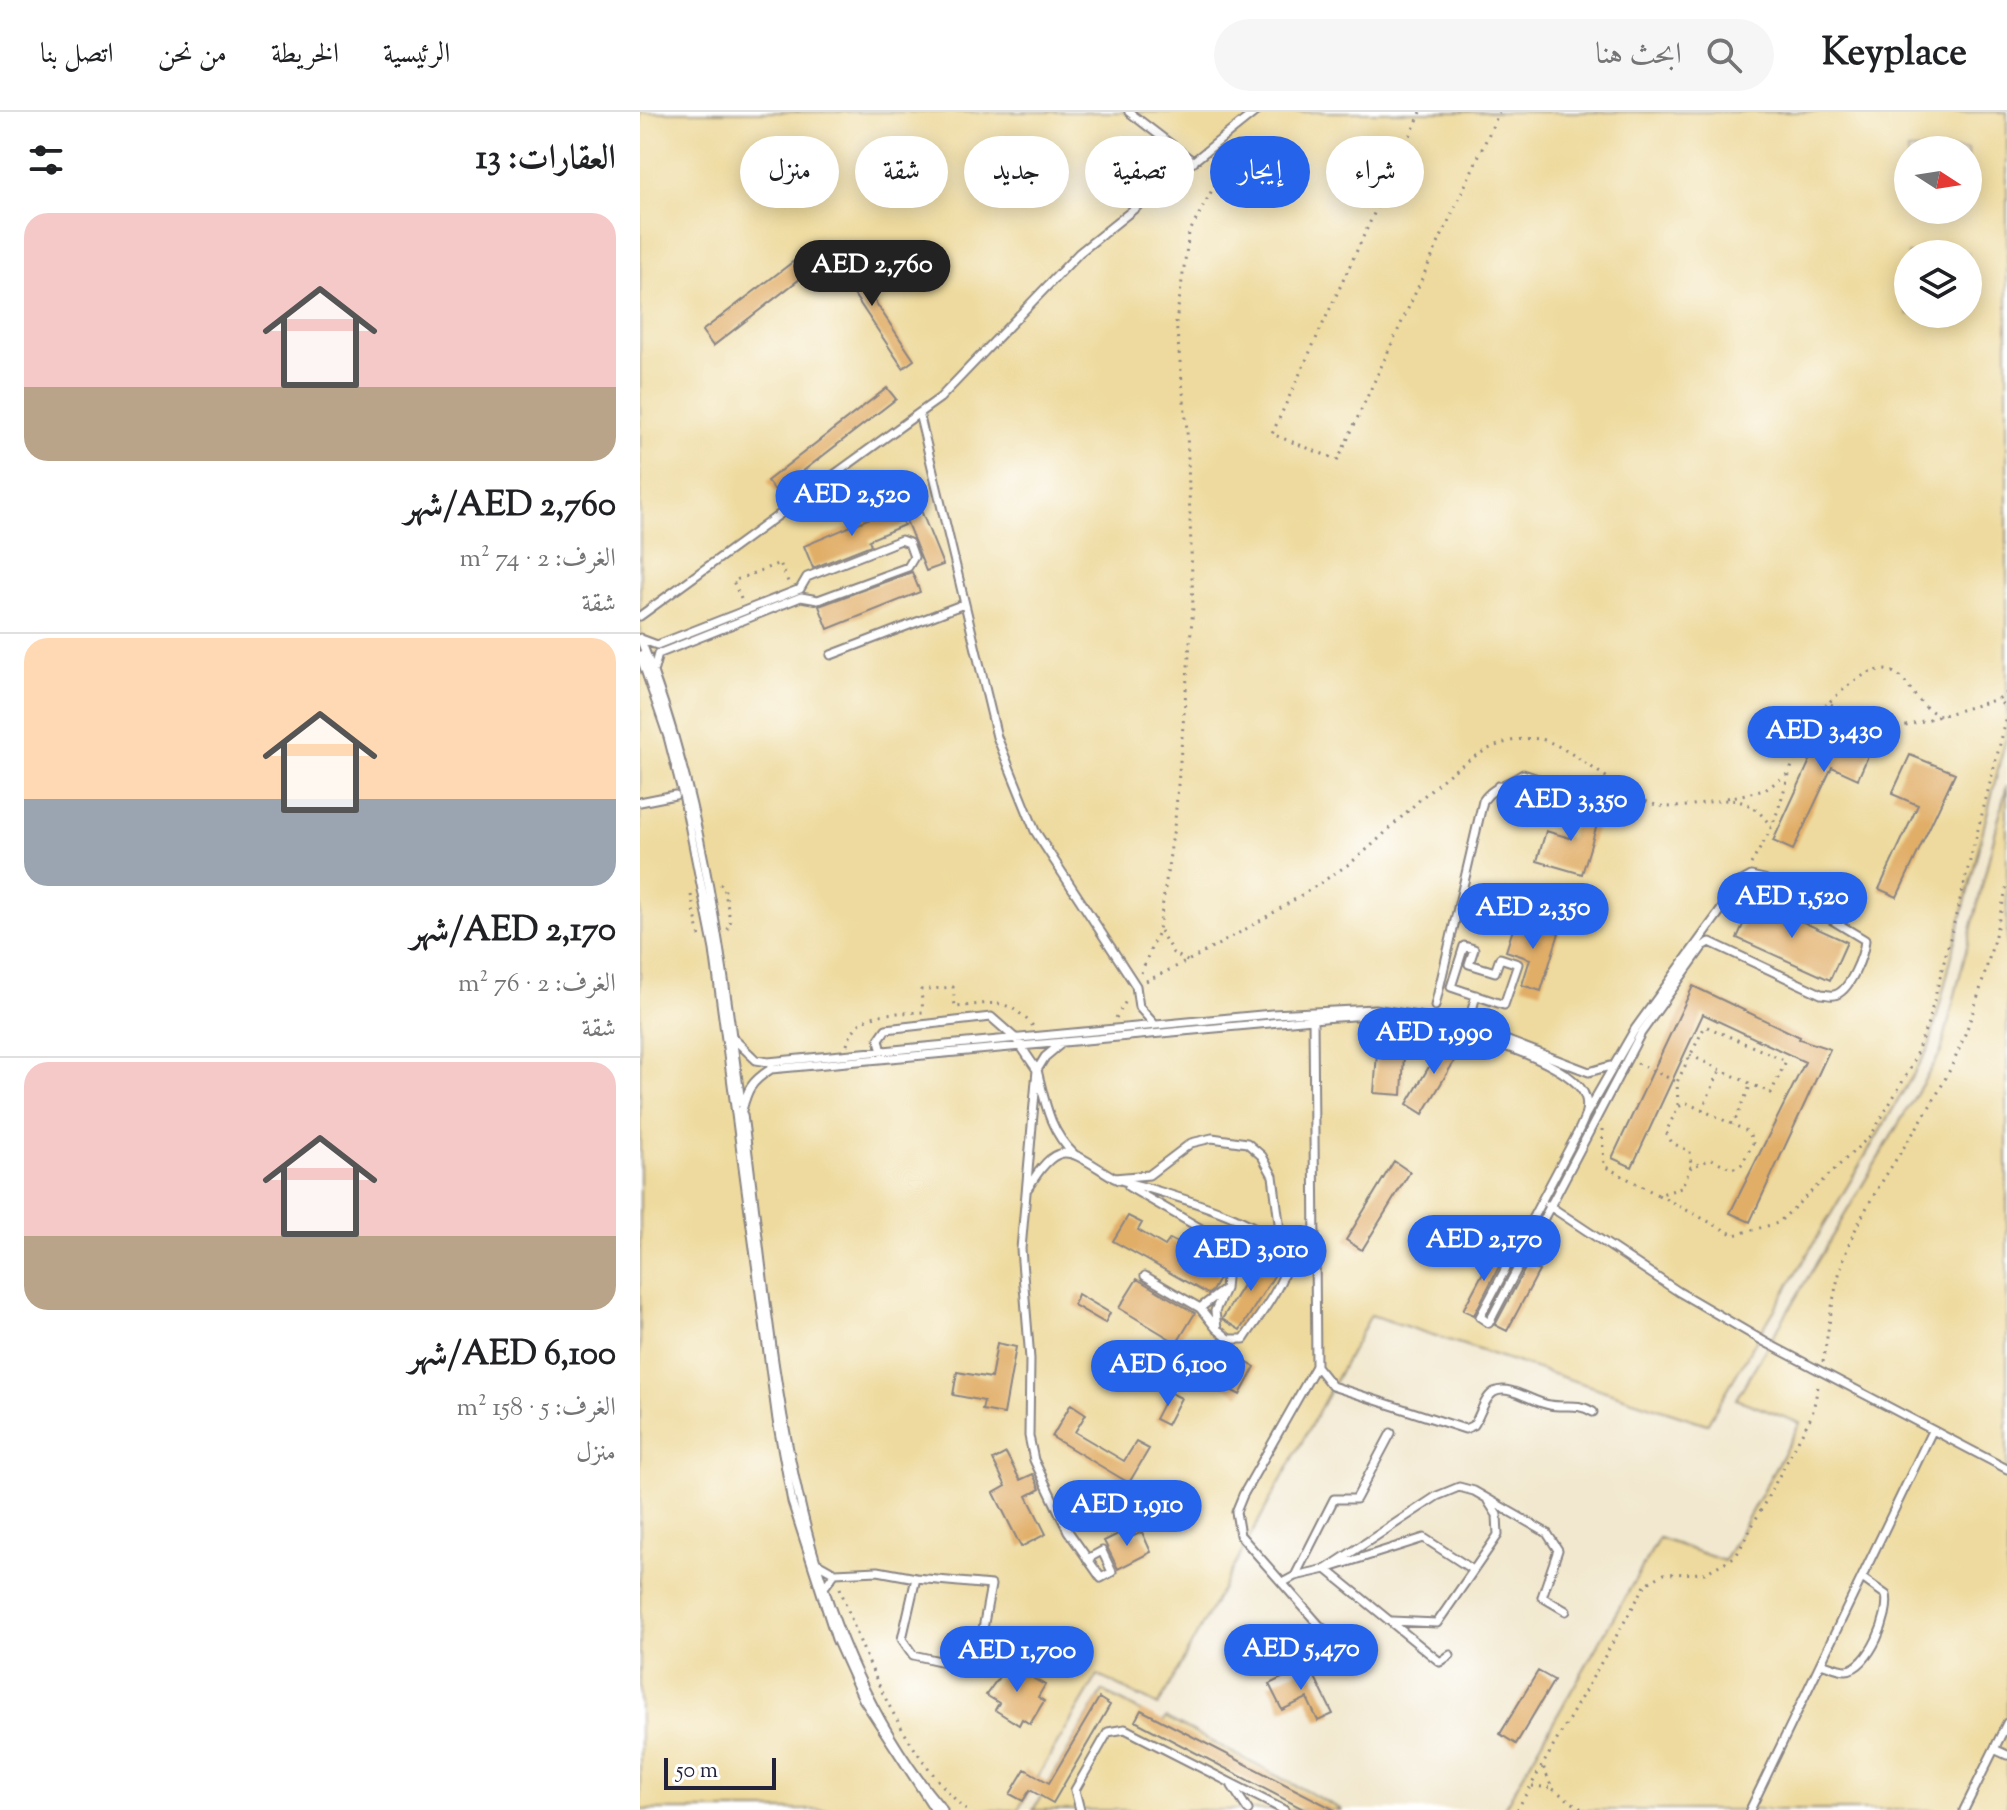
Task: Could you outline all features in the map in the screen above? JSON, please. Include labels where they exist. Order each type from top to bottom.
[{"type":"lane","points":[[1129,112],[1160,136]]},
{"type":"lane","points":[[1194,162],[1254,113]]},
{"type":"lane","points":[[640,616],[940,398],[1079,253],[1136,208]]},
{"type":"lane","points":[[919,413],[997,737],[1035,831],[1136,986],[1139,1007],[1155,1025]]},
{"type":"lane","points":[[640,639],[657,645],[800,589],[807,577],[901,540],[909,543],[914,557],[908,567],[818,600],[801,597],[658,654],[654,671]]},
{"type":"lane","points":[[831,655],[964,604]]},
{"type":"lane","points":[[640,639],[654,671],[693,812],[720,949],[798,1501],[842,1637],[869,1696],[943,1810]]},
{"type":"lane","points":[[640,655],[680,782],[714,950],[792,1502],[836,1639],[863,1699],[935,1810]]},
{"type":"lane","points":[[1438,1019],[1435,1006],[1483,801],[1498,786],[1508,785],[1523,774],[1565,788],[1569,796],[1564,809],[1498,786]]},
{"type":"lane","points":[[675,795],[680,782]]},
{"type":"lane","points":[[640,802],[675,795],[685,802]]},
{"type":"lane","points":[[1628,1058],[1547,1204],[1480,1317],[1489,1323],[1547,1204],[1585,1116],[1613,1064],[1742,881],[1751,876],[1764,879],[1865,940],[1864,950],[1844,989],[1836,995],[1821,994],[1710,942],[1686,970],[1628,1058]]},
{"type":"lane","points":[[1464,946],[1474,949],[1469,964],[1495,972],[1500,958],[1518,964],[1504,1005],[1476,995],[1451,987],[1464,946]]},
{"type":"lane","points":[[1475,1028],[1470,1018],[1476,995]]},
{"type":"lane","points":[[1422,1016],[1435,1006]]},
{"type":"lane","points":[[738,1124],[746,1092],[753,1080],[771,1069],[891,1058],[1155,1025],[1324,1010],[1375,1009],[1461,1023],[1589,1072],[1601,1071],[1613,1064]]},
{"type":"lane","points":[[725,1028],[743,1050],[756,1060],[768,1062],[1064,1041],[1313,1018],[1375,1016],[1459,1030],[1552,1067],[1578,1084],[1586,1100],[1585,1116]]},
{"type":"lane","points":[[881,1052],[879,1039],[886,1029],[991,1017],[1033,1060],[1050,1120],[1063,1144],[1074,1154],[1217,1238],[1227,1267],[1225,1289],[1215,1311],[1217,1329]]},
{"type":"lane","points":[[1313,1018],[1316,1366],[1236,1512],[1240,1535],[1320,1626],[1364,1661]]},
{"type":"lane","points":[[1461,1023],[1470,1018]]},
{"type":"lane","points":[[1064,1041],[1045,1057],[1037,1070],[1026,1190],[1021,1249],[1030,1359],[1029,1436],[1034,1460],[1068,1531],[1087,1559]]},
{"type":"lane","points":[[881,1052],[891,1058]]},
{"type":"lane","points":[[1114,1178],[1149,1175],[1191,1143],[1212,1138],[1247,1143],[1262,1156],[1273,1176],[1287,1263],[1281,1279],[1244,1339],[1229,1339],[1200,1308],[1145,1276]]},
{"type":"lane","points":[[1026,1190],[1044,1161],[1057,1153],[1074,1154]]},
{"type":"lane","points":[[1114,1178],[1248,1223],[1269,1233],[1282,1246]]},
{"type":"lane","points":[[1547,1204],[1679,1292],[1820,1374],[2007,1469]]},
{"type":"lane","points":[[1200,1308],[1225,1289]]},
{"type":"lane","points":[[1316,1366],[1332,1386],[1465,1429],[1474,1425],[1496,1390],[1506,1390],[1552,1406],[1564,1403],[1593,1412]]},
{"type":"lane","points":[[1751,1810],[1932,1431]]},
{"type":"lane","points":[[1295,1576],[1334,1499],[1356,1499],[1391,1433]]},
{"type":"lane","points":[[1326,1569],[1437,1496],[1459,1487],[1474,1491],[1547,1533],[1558,1550],[1542,1597],[1566,1611]]},
{"type":"lane","points":[[1390,1621],[1437,1623],[1498,1535],[1497,1515],[1487,1500]]},
{"type":"lane","points":[[1282,1583],[1295,1576],[1424,1538],[1473,1570]]},
{"type":"lane","points":[[819,1564],[835,1573],[878,1571],[991,1585],[978,1656],[962,1666],[913,1655],[902,1639],[916,1578]]},
{"type":"lane","points":[[1326,1569],[1440,1662],[1450,1655]]},
{"type":"lane","points":[[826,1585],[835,1573]]},
{"type":"lane","points":[[1821,1663],[1846,1670],[1859,1666],[1887,1614],[1886,1595],[1862,1578]]},
{"type":"lane","points":[[1964,1810],[2007,1723]]},
{"type":"lane","points":[[1080,1810],[1075,1790],[1108,1732],[1125,1729],[1284,1810]]},
{"type":"lane","points":[[1994,1749],[2007,1755]]},
{"type":"lane","points":[[1229,1783],[1248,1810]]},
{"type":"path","points":[[1421,112],[1272,434],[1338,460],[1499,112]]},
{"type":"path","points":[[1109,1030],[1136,986],[1159,929],[1175,820],[1193,607],[1187,430],[1176,322],[1189,233],[1254,113]]},
{"type":"path","points":[[743,603],[733,581],[780,563],[790,587]]},
{"type":"path","points":[[1742,881],[1771,827],[1789,773],[1815,714],[1863,673],[1882,670],[1901,677],[1921,707],[1940,716]]},
{"type":"path","points":[[1828,703],[1883,728],[1899,728],[1998,699],[2007,693]]},
{"type":"path","points":[[1998,699],[2007,710]]},
{"type":"path","points":[[1600,1108],[1604,1166],[1734,1235],[1758,1231],[1778,1223],[1872,1134],[1911,1067],[1929,1020],[2007,717]]},
{"type":"path","points":[[1136,986],[1189,962],[1350,863],[1421,798],[1477,755],[1506,743],[1542,739],[1651,803],[1685,806],[1724,799],[1765,790],[1789,773]]},
{"type":"path","points":[[1724,799],[1744,802],[1760,810],[1771,827]]},
{"type":"path","points":[[716,882],[724,886],[731,926],[726,932]]},
{"type":"path","points":[[1159,929],[1173,953],[1189,962]]},
{"type":"path","points":[[846,1048],[851,1031],[860,1020],[873,1015],[923,1012],[921,990],[953,987],[955,1007],[1005,1002],[1019,1010],[1038,1032]]},
{"type":"path","points":[[1658,1195],[1681,1188],[1691,1167],[1690,1151],[1672,1143],[1666,1132],[1678,1107],[1677,1082],[1690,1055],[1705,1026],[1786,1061],[1771,1093],[1690,1055]]},
{"type":"path","points":[[1628,1058],[1677,1082]]},
{"type":"path","points":[[1702,1110],[1720,1070]]},
{"type":"path","points":[[1733,1125],[1751,1084]]},
{"type":"path","points":[[1678,1107],[1687,1103],[1749,1132],[1753,1143],[1742,1164],[1732,1169],[1712,1159],[1691,1167]]},
{"type":"path","points":[[840,1588],[857,1636],[904,1731],[928,1767],[966,1810]]},
{"type":"path","points":[[1543,1766],[1552,1788]]},
{"type":"path","points":[[1532,1786],[1552,1788],[1583,1810]]},
{"type":"sand","points":[[640,112],[2007,112],[2007,734],[1929,1048],[1707,1424],[1371,1315],[1158,1706],[1098,1675],[1018,1810],[640,1810]]},
{"type":"sand","points":[[2007,785],[2007,1810],[1503,1810],[1659,1538],[1724,1561],[1800,1423],[1736,1399],[1941,1052]]},
{"type":"sand","points":[[1103,1691],[1162,1723],[1166,1718],[1342,1810],[1033,1810]]},
{"type":"building","points":[[840,249],[914,360],[903,368],[829,257]]},
{"type":"building","points":[[794,261],[805,275],[713,346],[702,331]]},
{"type":"building","points":[[887,388],[896,399],[776,492],[767,481]]},
{"type":"building","points":[[896,507],[904,525],[869,540],[871,545],[813,568],[804,546]]},
{"type":"building","points":[[920,508],[943,565],[926,571],[904,515]]},
{"type":"building","points":[[912,572],[920,592],[828,629],[819,606]]},
{"type":"building","points":[[1831,715],[1875,740],[1858,779],[1832,767],[1793,850],[1773,841]]},
{"type":"building","points":[[1910,755],[1955,773],[1897,897],[1879,889],[1918,805],[1892,794]]},
{"type":"building","points":[[1580,805],[1601,812],[1582,874],[1537,861],[1546,831],[1570,838]]},
{"type":"building","points":[[1754,900],[1847,942],[1830,980],[1737,938]]},
{"type":"building","points":[[1516,920],[1559,933],[1541,991],[1522,985],[1530,959],[1506,951]]},
{"type":"building","points":[[1693,986],[1799,1039],[1830,1049],[1750,1222],[1730,1213],[1805,1062],[1703,1014],[1632,1167],[1612,1158]]},
{"type":"building","points":[[1446,1038],[1462,1048],[1423,1114],[1407,1104]]},
{"type":"building","points":[[1377,1053],[1404,1054],[1402,1095],[1374,1093]]},
{"type":"building","points":[[1394,1161],[1410,1172],[1362,1250],[1346,1240]]},
{"type":"building","points":[[1128,1216],[1142,1223],[1138,1230],[1165,1246],[1170,1239],[1220,1267],[1219,1279],[1212,1291],[1208,1294],[1113,1241]]},
{"type":"building","points":[[1495,1250],[1505,1255],[1474,1315],[1463,1310]]},
{"type":"building","points":[[1262,1255],[1279,1268],[1240,1330],[1222,1319]]},
{"type":"building","points":[[1527,1265],[1539,1271],[1507,1331],[1495,1325]]},
{"type":"building","points":[[1137,1279],[1195,1313],[1177,1343],[1119,1308]]},
{"type":"building","points":[[1078,1294],[1110,1313],[1105,1323],[1074,1305]]},
{"type":"building","points":[[997,1343],[1016,1347],[1004,1414],[982,1410],[984,1401],[953,1395],[957,1372],[991,1378]]},
{"type":"building","points":[[1222,1350],[1255,1367],[1240,1395],[1186,1366],[1193,1353],[1214,1365]]},
{"type":"building","points":[[1169,1392],[1181,1398],[1167,1425],[1155,1419]]},
{"type":"building","points":[[1071,1404],[1086,1414],[1075,1432],[1124,1461],[1136,1442],[1149,1449],[1129,1483],[1052,1437]]},
{"type":"building","points":[[1006,1453],[1020,1480],[1033,1474],[1040,1489],[1027,1496],[1046,1534],[1021,1547],[994,1493],[1006,1486],[993,1460]]},
{"type":"building","points":[[1130,1528],[1134,1536],[1142,1532],[1151,1552],[1118,1569],[1104,1541]]},
{"type":"building","points":[[1009,1663],[1024,1672],[1027,1667],[1038,1674],[1034,1679],[1045,1685],[1038,1697],[1044,1701],[1030,1724],[1022,1719],[1019,1725],[995,1710],[999,1703],[986,1695]]},
{"type":"building","points":[[1309,1665],[1333,1714],[1318,1721],[1307,1698],[1282,1710],[1269,1684]]},
{"type":"building","points":[[1538,1671],[1554,1680],[1516,1744],[1500,1734]]},
{"type":"building","points":[[1099,1698],[1110,1705],[1053,1803],[1030,1790],[1023,1801],[1010,1794],[1025,1769],[1049,1783]]},
{"type":"building","points":[[1141,1710],[1335,1810],[1305,1810],[1135,1721]]}]
